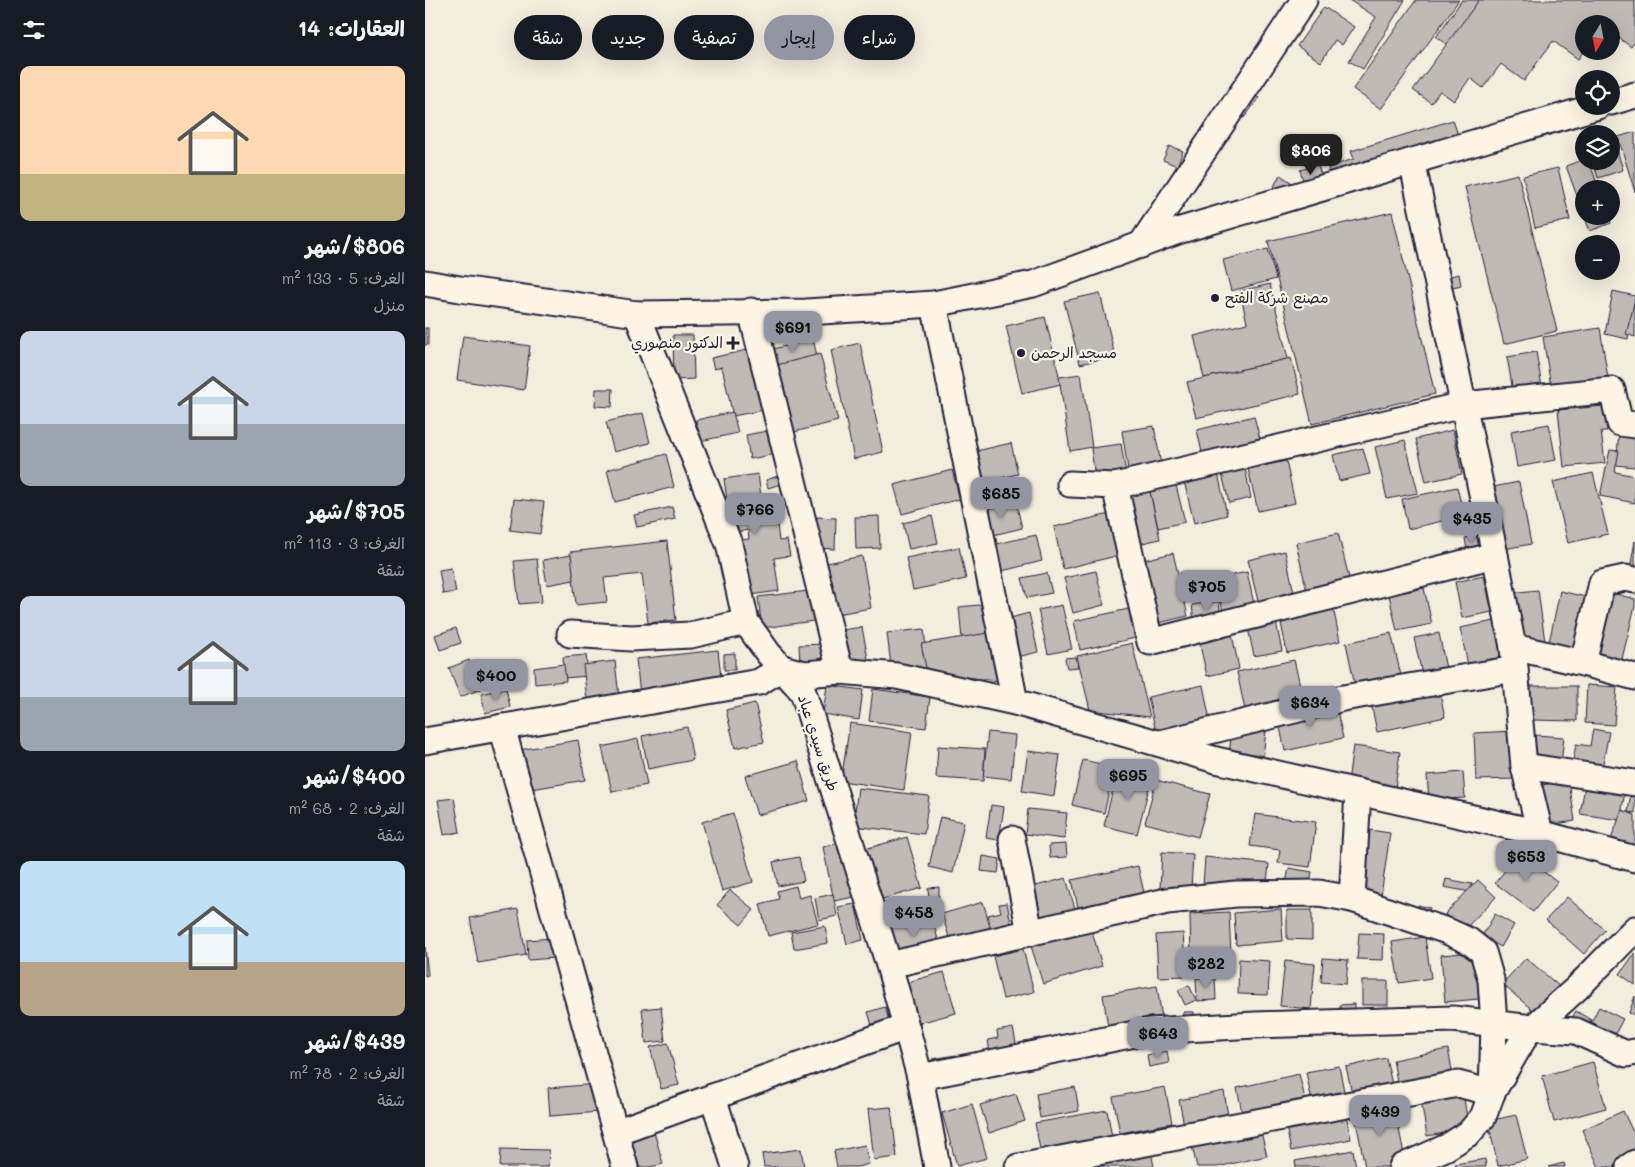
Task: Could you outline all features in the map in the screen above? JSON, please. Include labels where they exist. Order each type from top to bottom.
[{"type":"street","points":[[1141,245],[1304,0]]},
{"type":"street","points":[[1620,99],[1635,95]]},
{"type":"street","points":[[425,283],[460,290],[637,314],[751,311],[806,312],[934,304],[1033,284],[1181,230],[1575,113]]},
{"type":"street","points":[[1412,161],[1495,554],[1514,658],[1524,766],[1540,833]]},
{"type":"street","points":[[934,304],[1015,702]]},
{"type":"street","points":[[751,311],[840,671]]},
{"type":"street","name":"طريق سيدي عباد","points":[[637,314],[729,544],[746,622],[768,654],[783,668],[803,692],[889,965],[920,1077],[937,1167]]},
{"type":"street","points":[[1070,484],[1115,486],[1463,405],[1612,390],[1620,423],[1635,424]]},
{"type":"street","points":[[1115,486],[1150,642],[1495,554]]},
{"type":"street","points":[[1583,663],[1602,583],[1625,578],[1635,580]]},
{"type":"street","points":[[570,634],[631,638],[691,635],[746,622]]},
{"type":"street","points":[[1159,744],[1514,658],[1583,663],[1635,677]]},
{"type":"street","points":[[425,741],[759,682],[783,668],[805,674],[840,671],[897,676],[1015,702],[1216,760],[1540,833],[1635,859]]},
{"type":"street","points":[[502,728],[625,1167]]},
{"type":"street","points":[[1524,766],[1635,783]]},
{"type":"street","points":[[1352,899],[1358,792]]},
{"type":"street","points":[[1012,839],[1030,933]]},
{"type":"street","points":[[889,965],[1167,901],[1236,894],[1319,893],[1352,899],[1447,931],[1469,941],[1483,952],[1491,980],[1493,1024],[1491,1093]]},
{"type":"street","points":[[1401,1167],[1447,1147],[1469,1133],[1483,1117],[1491,1093],[1527,1033],[1577,988],[1635,929]]},
{"type":"street","points":[[920,1077],[1150,1031],[1255,1025],[1453,1019],[1577,1031],[1632,1057]]},
{"type":"street","points":[[616,1132],[906,1027]]},
{"type":"street","points":[[1018,1167],[1458,1084],[1491,1093]]},
{"type":"street","points":[[713,1097],[735,1167]]},
{"type":"street","points":[[1629,1167],[1635,1163]]},
{"type":"building","points":[[1349,0],[1405,0],[1363,69],[1349,61],[1376,17]]},
{"type":"building","points":[[1416,0],[1459,0],[1381,109],[1353,89]]},
{"type":"building","points":[[1462,0],[1480,0],[1449,46],[1436,37]]},
{"type":"building","points":[[1479,0],[1635,0],[1635,42],[1631,47],[1620,39],[1620,15],[1575,15],[1575,57],[1553,41],[1524,81],[1501,64],[1483,88],[1470,78],[1454,101],[1440,91],[1431,103],[1413,90]]},
{"type":"building","points":[[1324,7],[1354,27],[1342,45],[1335,40],[1321,62],[1297,46]]},
{"type":"building","points":[[1242,85],[1259,98],[1244,118],[1228,105]]},
{"type":"building","points":[[1453,120],[1460,141],[1332,181],[1328,167],[1354,159],[1351,151]]},
{"type":"building","points":[[1635,132],[1635,192],[1620,143],[1620,136]]},
{"type":"building","points":[[1169,146],[1183,151],[1177,166],[1163,160]]},
{"type":"building","points":[[1620,160],[1623,170],[1598,178],[1596,170],[1620,170]]},
{"type":"building","points":[[1575,162],[1575,170],[1592,170],[1596,180],[1575,180],[1575,190],[1566,166]]},
{"type":"building","points":[[1318,165],[1323,182],[1305,187],[1300,170]]},
{"type":"building","points":[[1558,168],[1570,220],[1535,228],[1523,176]]},
{"type":"building","points":[[1518,174],[1557,331],[1504,344],[1465,187]]},
{"type":"building","points":[[1280,175],[1291,182],[1284,194],[1273,188]]},
{"type":"building","points":[[1392,212],[1435,394],[1312,424],[1268,241]]},
{"type":"building","points":[[1588,225],[1606,225],[1590,231]]},
{"type":"building","points":[[1268,249],[1276,279],[1231,291],[1223,260]]},
{"type":"building","points":[[1459,274],[1461,285],[1441,290],[1438,279]]},
{"type":"building","points":[[1270,284],[1288,359],[1204,378],[1194,336],[1247,323],[1240,291]]},
{"type":"building","points":[[1613,291],[1635,296],[1628,339],[1605,334]]},
{"type":"building","points":[[1100,293],[1115,356],[1080,364],[1064,301]]},
{"type":"building","points":[[1635,301],[1635,337],[1626,334]]},
{"type":"building","points":[[1045,317],[1061,384],[1022,393],[1006,326]]},
{"type":"building","points":[[425,328],[428,328],[428,345],[425,345]]},
{"type":"building","points":[[1600,328],[1608,378],[1551,387],[1543,337]]},
{"type":"building","points":[[673,335],[693,335],[694,379],[674,380]]},
{"type":"building","points":[[463,336],[530,346],[524,390],[457,380]]},
{"type":"building","points":[[813,339],[817,356],[773,367],[769,350]]},
{"type":"building","points":[[860,343],[883,452],[854,459],[831,350]]},
{"type":"building","points":[[751,349],[764,410],[733,416],[722,367],[714,369],[711,358]]},
{"type":"building","points":[[1536,352],[1543,392],[1514,397],[1507,357]]},
{"type":"building","points":[[820,354],[838,421],[790,433],[773,366]]},
{"type":"building","points":[[1291,358],[1300,394],[1196,418],[1187,382]]},
{"type":"building","points":[[1081,374],[1092,447],[1070,451],[1059,377]]},
{"type":"building","points":[[596,389],[613,389],[612,407],[595,406]]},
{"type":"building","points":[[1604,406],[1607,431],[1601,431],[1605,463],[1564,467],[1558,410]]},
{"type":"building","points":[[733,412],[738,433],[700,441],[696,420]]},
{"type":"building","points":[[643,413],[650,443],[614,452],[606,422]]},
{"type":"building","points":[[1254,416],[1261,443],[1203,457],[1197,430]]},
{"type":"building","points":[[1549,424],[1556,460],[1517,467],[1511,431]]},
{"type":"building","points":[[1154,426],[1162,470],[1129,476],[1122,431]]},
{"type":"building","points":[[772,430],[776,454],[750,459],[746,435]]},
{"type":"building","points":[[1453,430],[1462,474],[1426,482],[1416,439]]},
{"type":"building","points":[[1619,433],[1635,435],[1635,467],[1616,465]]},
{"type":"building","points":[[1405,440],[1418,493],[1387,499],[1375,447]]},
{"type":"building","points":[[1011,443],[1018,474],[979,483],[972,452]]},
{"type":"building","points":[[1121,444],[1126,474],[1095,478],[1091,448]]},
{"type":"building","points":[[1363,448],[1370,474],[1339,481],[1333,455]]},
{"type":"building","points":[[1610,450],[1619,451],[1615,472],[1635,476],[1635,503],[1600,496]]},
{"type":"building","points":[[666,454],[674,487],[615,502],[607,470]]},
{"type":"building","points":[[1286,461],[1295,503],[1258,511],[1248,469]]},
{"type":"building","points":[[1245,468],[1251,498],[1229,503],[1222,474]]},
{"type":"building","points":[[952,470],[960,499],[902,514],[894,485]]},
{"type":"building","points":[[1218,473],[1227,515],[1194,523],[1184,481]]},
{"type":"building","points":[[1593,473],[1608,534],[1568,543],[1553,482]]},
{"type":"building","points":[[758,474],[765,526],[777,524],[779,541],[787,540],[790,556],[774,558],[779,591],[750,595],[741,540],[749,539],[748,530],[731,533],[727,505],[755,500],[754,496],[727,500],[724,479]]},
{"type":"building","points":[[778,476],[781,484],[768,488],[766,480]]},
{"type":"building","points":[[1175,481],[1185,522],[1158,528],[1149,487]]},
{"type":"building","points":[[1519,482],[1531,544],[1499,550],[1488,488]]},
{"type":"building","points":[[1149,487],[1160,539],[1130,546],[1118,494]]},
{"type":"building","points":[[1457,487],[1464,516],[1408,529],[1402,499]]},
{"type":"building","points":[[514,499],[544,502],[540,534],[510,530]]},
{"type":"building","points":[[1016,502],[1022,528],[985,537],[979,511]]},
{"type":"building","points":[[672,507],[675,519],[637,527],[634,515]]},
{"type":"building","points":[[1110,514],[1120,555],[1063,569],[1054,527]]},
{"type":"building","points":[[879,516],[880,548],[856,549],[855,517]]},
{"type":"building","points":[[932,516],[938,543],[909,549],[903,523]]},
{"type":"building","points":[[817,517],[836,518],[835,549],[815,548]]},
{"type":"building","points":[[1338,533],[1350,582],[1307,592],[1296,543]]},
{"type":"building","points":[[1036,535],[1042,561],[998,572],[992,545]]},
{"type":"building","points":[[1477,536],[1479,550],[1467,551],[1465,538]]},
{"type":"building","points":[[667,541],[676,620],[648,623],[642,574],[604,578],[607,602],[576,605],[570,552]]},
{"type":"building","points":[[1635,541],[1635,576],[1629,574]]},
{"type":"building","points":[[959,547],[966,579],[913,590],[906,558]]},
{"type":"building","points":[[1285,551],[1294,593],[1258,601],[1248,560]]},
{"type":"building","points":[[1173,553],[1188,616],[1158,623],[1143,560]]},
{"type":"building","points":[[571,555],[574,580],[547,585],[543,560]]},
{"type":"building","points":[[862,556],[871,608],[831,615],[822,564]]},
{"type":"building","points":[[537,559],[542,602],[519,604],[514,561]]},
{"type":"building","points":[[451,568],[456,592],[443,594],[439,570]]},
{"type":"building","points":[[1096,571],[1104,605],[1073,613],[1064,578]]},
{"type":"building","points":[[1247,572],[1254,604],[1223,611],[1215,579]]},
{"type":"building","points":[[1047,573],[1052,593],[1027,598],[1022,578]]},
{"type":"building","points":[[1484,576],[1492,612],[1462,618],[1455,582]]},
{"type":"building","points":[[1424,588],[1432,624],[1397,631],[1389,595]]},
{"type":"building","points":[[817,590],[821,620],[762,628],[758,597]]},
{"type":"building","points":[[1538,590],[1545,642],[1515,645],[1509,593]]},
{"type":"building","points":[[1560,591],[1586,597],[1573,652],[1548,647]]},
{"type":"building","points":[[1604,591],[1635,599],[1635,606],[1620,667],[1588,659]]},
{"type":"building","points":[[1219,601],[1221,619],[1194,622],[1192,605]]},
{"type":"building","points":[[988,604],[990,638],[962,640],[959,607]]},
{"type":"building","points":[[1062,605],[1072,649],[1048,654],[1038,610]]},
{"type":"building","points":[[1333,607],[1340,641],[1287,653],[1280,618]]},
{"type":"building","points":[[1133,608],[1140,637],[1080,650],[1074,621]]},
{"type":"building","points":[[1029,613],[1038,652],[1013,658],[1003,620]]},
{"type":"building","points":[[1494,621],[1502,657],[1468,665],[1460,628]]},
{"type":"building","points":[[1276,622],[1282,651],[1254,656],[1248,628]]},
{"type":"building","points":[[862,627],[868,659],[842,663],[836,631]]},
{"type":"building","points":[[456,628],[461,643],[440,650],[435,635]]},
{"type":"building","points":[[924,629],[928,669],[892,674],[887,633]]},
{"type":"building","points":[[988,633],[998,681],[927,672],[921,644]]},
{"type":"building","points":[[1391,633],[1402,680],[1356,690],[1346,643]]},
{"type":"building","points":[[1439,633],[1446,669],[1422,674],[1414,638]]},
{"type":"building","points":[[1232,634],[1239,669],[1207,676],[1199,641]]},
{"type":"building","points":[[1132,643],[1150,717],[1090,710],[1077,656]]},
{"type":"building","points":[[824,644],[825,662],[800,664],[799,645]]},
{"type":"building","points":[[718,650],[722,686],[640,695],[636,659]]},
{"type":"building","points":[[735,653],[735,670],[724,670],[724,654]]},
{"type":"building","points":[[586,655],[588,676],[564,678],[563,657]]},
{"type":"building","points":[[1076,657],[1078,667],[1067,668],[1065,658]]},
{"type":"building","points":[[469,660],[481,689],[460,697],[449,668]]},
{"type":"building","points":[[1294,660],[1303,698],[1245,710],[1237,672]]},
{"type":"building","points":[[615,661],[619,697],[587,700],[583,665]]},
{"type":"building","points":[[564,664],[566,681],[535,684],[534,668]]},
{"type":"building","points":[[827,685],[863,690],[859,720],[823,714]]},
{"type":"building","points":[[1203,685],[1210,721],[1156,732],[1148,697]]},
{"type":"building","points":[[1587,685],[1617,687],[1614,725],[1585,723]]},
{"type":"building","points":[[1531,686],[1577,686],[1577,721],[1530,720]]},
{"type":"building","points":[[506,688],[510,707],[485,713],[481,694]]},
{"type":"building","points":[[873,689],[930,697],[926,728],[869,721]]},
{"type":"building","points":[[1439,689],[1445,717],[1377,732],[1371,703]]},
{"type":"building","points":[[755,703],[764,742],[735,748],[726,710]]},
{"type":"building","points":[[1336,706],[1343,738],[1285,751],[1278,718]]},
{"type":"building","points":[[850,723],[912,732],[904,790],[841,781]]},
{"type":"building","points":[[1233,726],[1266,731],[1263,756],[1229,752]]},
{"type":"building","points":[[687,727],[693,760],[648,769],[642,736]]},
{"type":"building","points":[[1593,729],[1609,732],[1601,773],[1572,767],[1576,744],[1590,746]]},
{"type":"building","points":[[1514,731],[1516,779],[1476,780],[1474,733]]},
{"type":"building","points":[[988,732],[1015,735],[1011,779],[983,776]]},
{"type":"building","points":[[1535,735],[1564,737],[1561,764],[1533,761]]},
{"type":"building","points":[[638,739],[647,785],[612,792],[602,747]]},
{"type":"building","points":[[578,740],[585,780],[526,790],[519,750]]},
{"type":"building","points":[[938,746],[985,749],[983,781],[936,778]]},
{"type":"building","points":[[1353,746],[1400,752],[1395,788],[1348,782]]},
{"type":"building","points":[[1028,751],[1060,755],[1054,796],[1022,791]]},
{"type":"building","points":[[1083,760],[1115,767],[1104,813],[1072,805]]},
{"type":"building","points":[[798,761],[809,801],[757,815],[745,776]]},
{"type":"building","points":[[1118,768],[1152,776],[1137,834],[1104,826]]},
{"type":"building","points":[[1463,772],[1465,798],[1429,800],[1427,775]]},
{"type":"building","points":[[1156,780],[1210,794],[1198,837],[1145,823]]},
{"type":"building","points":[[1586,780],[1626,786],[1620,820],[1580,814]]},
{"type":"building","points":[[1569,781],[1575,821],[1547,825],[1541,785]]},
{"type":"building","points":[[858,788],[929,796],[924,834],[853,826]]},
{"type":"building","points":[[1631,792],[1635,793],[1635,813],[1628,812]]},
{"type":"building","points":[[454,798],[460,832],[444,835],[438,800]]},
{"type":"building","points":[[991,805],[1004,807],[999,840],[986,838]]},
{"type":"building","points":[[1028,809],[1067,813],[1064,839],[1025,834]]},
{"type":"building","points":[[1622,810],[1635,815],[1635,852],[1610,842]]},
{"type":"building","points":[[733,813],[753,882],[722,891],[702,822]]},
{"type":"building","points":[[1255,814],[1316,822],[1310,867],[1278,863],[1280,850],[1250,846]]},
{"type":"building","points":[[940,817],[964,822],[953,873],[929,867]]},
{"type":"building","points":[[1356,828],[1390,833],[1381,896],[1348,892]]},
{"type":"building","points":[[907,837],[922,888],[879,900],[865,849]]},
{"type":"building","points":[[842,842],[854,897],[834,901],[823,847]]},
{"type":"building","points":[[1066,844],[1067,857],[1050,858],[1049,845]]},
{"type":"building","points":[[1162,852],[1193,854],[1191,890],[1160,889]]},
{"type":"building","points":[[1519,853],[1557,882],[1533,912],[1495,883]]},
{"type":"building","points":[[983,856],[1000,859],[998,873],[981,871]]},
{"type":"building","points":[[799,857],[804,881],[778,886],[773,862]]},
{"type":"building","points":[[1205,857],[1269,864],[1266,892],[1203,886]]},
{"type":"building","points":[[1138,866],[1144,893],[1078,907],[1072,880]]},
{"type":"building","points":[[1289,868],[1312,872],[1309,887],[1286,883]]},
{"type":"building","points":[[1066,878],[1075,909],[1019,925],[1010,893]]},
{"type":"building","points":[[1446,879],[1472,884],[1470,892],[1444,887]]},
{"type":"building","points":[[1478,880],[1496,897],[1463,931],[1445,914]]},
{"type":"building","points":[[796,886],[799,898],[810,895],[818,924],[768,936],[760,904],[779,899],[777,891]]},
{"type":"building","points":[[939,887],[939,897],[929,898],[928,888]]},
{"type":"building","points":[[730,890],[754,910],[741,925],[717,905]]},
{"type":"building","points":[[833,894],[837,916],[819,920],[815,898]]},
{"type":"building","points":[[1567,897],[1605,930],[1584,954],[1546,920]]},
{"type":"building","points":[[983,902],[992,932],[951,944],[942,914]]},
{"type":"building","points":[[1007,903],[1012,929],[991,933],[988,915],[1001,912],[999,904]]},
{"type":"building","points":[[855,904],[863,940],[847,944],[838,907]]},
{"type":"building","points":[[1418,905],[1430,908],[1428,916],[1416,914]]},
{"type":"building","points":[[518,909],[526,955],[478,963],[470,918]]},
{"type":"building","points":[[1281,909],[1283,941],[1236,945],[1234,913]]},
{"type":"building","points":[[1287,910],[1312,910],[1312,940],[1287,939]]},
{"type":"building","points":[[1229,912],[1231,956],[1191,957],[1190,914]]},
{"type":"building","points":[[1495,914],[1514,925],[1501,947],[1482,936]]},
{"type":"building","points":[[932,916],[940,948],[896,959],[888,927]]},
{"type":"building","points":[[825,926],[828,943],[794,949],[791,932]]},
{"type":"building","points":[[1091,928],[1102,966],[1043,984],[1031,946]]},
{"type":"building","points":[[1183,933],[1186,976],[1158,977],[1156,935]]},
{"type":"building","points":[[1359,933],[1384,934],[1383,960],[1357,959]]},
{"type":"building","points":[[1425,937],[1431,978],[1399,983],[1392,942]]},
{"type":"building","points":[[553,938],[555,958],[528,960],[527,940]]},
{"type":"building","points":[[425,947],[428,975],[425,976]]},
{"type":"building","points":[[1023,949],[1034,992],[1003,999],[993,956]]},
{"type":"building","points":[[1475,952],[1479,999],[1445,1002],[1441,955]]},
{"type":"building","points":[[1635,953],[1635,985],[1620,974]]},
{"type":"building","points":[[1323,958],[1348,960],[1346,984],[1321,982]]},
{"type":"building","points":[[1526,958],[1559,986],[1536,1013],[1502,984]]},
{"type":"building","points":[[1239,959],[1270,961],[1268,995],[1238,994]]},
{"type":"building","points":[[1285,961],[1315,964],[1311,1009],[1280,1006]]},
{"type":"building","points":[[944,972],[956,1013],[915,1024],[904,983]]},
{"type":"building","points":[[1196,978],[1215,978],[1216,1000],[1197,1001]]},
{"type":"building","points":[[1362,981],[1388,981],[1388,1005],[1362,1005]]},
{"type":"building","points":[[1189,985],[1196,1000],[1185,1005],[1178,990]]},
{"type":"building","points":[[1157,986],[1162,1018],[1108,1027],[1103,995]]},
{"type":"building","points":[[1635,996],[1635,1015],[1629,1013]]},
{"type":"building","points":[[1354,1004],[1354,1019],[1340,1019],[1340,1005]]},
{"type":"building","points":[[661,1007],[665,1041],[646,1043],[642,1009]]},
{"type":"building","points":[[885,1007],[891,1027],[874,1032],[868,1012]]},
{"type":"building","points":[[1599,1007],[1623,1019],[1615,1034],[1591,1022]]},
{"type":"building","points":[[1576,1011],[1591,1020],[1582,1033],[1568,1025]]},
{"type":"building","points":[[1183,1012],[1194,1012],[1194,1024],[1182,1024]]},
{"type":"building","points":[[1013,1028],[1018,1054],[991,1059],[988,1040],[998,1038],[997,1031]]},
{"type":"building","points":[[1040,1038],[1041,1050],[1026,1052],[1024,1041]]},
{"type":"building","points":[[668,1043],[679,1085],[661,1089],[650,1047]]},
{"type":"building","points":[[1448,1049],[1453,1075],[1398,1086],[1393,1060]]},
{"type":"building","points":[[1167,1051],[1169,1063],[1149,1067],[1147,1055]]},
{"type":"building","points":[[956,1055],[958,1064],[934,1069],[932,1059]]},
{"type":"building","points":[[1386,1058],[1393,1089],[1353,1097],[1346,1067]]},
{"type":"building","points":[[1593,1062],[1606,1108],[1554,1122],[1542,1076]]},
{"type":"building","points":[[1339,1066],[1345,1096],[1312,1102],[1306,1072]]},
{"type":"building","points":[[1299,1074],[1306,1103],[1243,1117],[1237,1088]]},
{"type":"building","points":[[597,1084],[599,1112],[550,1116],[548,1088]]},
{"type":"building","points":[[1075,1087],[1079,1111],[1040,1118],[1036,1094]]},
{"type":"building","points":[[1165,1087],[1172,1123],[1120,1133],[1113,1097]]},
{"type":"building","points":[[1224,1091],[1228,1116],[1184,1125],[1179,1100]]},
{"type":"building","points":[[1463,1093],[1469,1129],[1427,1136],[1421,1100]]},
{"type":"building","points":[[1016,1094],[1025,1121],[989,1133],[980,1105]]},
{"type":"building","points":[[972,1104],[987,1158],[957,1166],[942,1113]]},
{"type":"building","points":[[1394,1104],[1406,1164],[1390,1167],[1365,1167],[1354,1111]]},
{"type":"building","points":[[891,1107],[897,1157],[874,1160],[868,1109]]},
{"type":"building","points":[[1107,1110],[1112,1137],[1040,1149],[1035,1123]]},
{"type":"building","points":[[1623,1111],[1635,1136],[1635,1158],[1616,1167],[1599,1167],[1582,1130]]},
{"type":"building","points":[[1346,1114],[1351,1139],[1291,1151],[1286,1126]]},
{"type":"building","points":[[1516,1115],[1527,1159],[1498,1166],[1488,1121]]},
{"type":"building","points":[[653,1128],[663,1164],[650,1167],[635,1167],[627,1134]]},
{"type":"building","points":[[1260,1128],[1267,1156],[1217,1167],[1197,1167],[1191,1142]]},
{"type":"building","points":[[865,1145],[869,1164],[857,1167],[837,1167],[834,1151]]},
{"type":"building","points":[[1150,1146],[1154,1167],[1069,1167]]},
{"type":"building","points":[[501,1149],[549,1150],[548,1167],[500,1167]]},
{"type":"building","points":[[801,1149],[804,1167],[764,1167],[762,1154]]},
{"type":"building","points":[[1353,1150],[1356,1167],[1296,1167],[1295,1161]]},
{"type":"building","points":[[1485,1159],[1486,1167],[1456,1167],[1455,1164]]},
{"type":"building","points":[[1564,1163],[1565,1167],[1548,1167]]},
{"type":"place","name":"مصنع شركة الفتح","points":[[1215,298]]},
{"type":"place","name":"الدكتور منصوري","points":[[733,343]]},
{"type":"place","name":"مسجد الرحمن","points":[[1021,353]]}]
